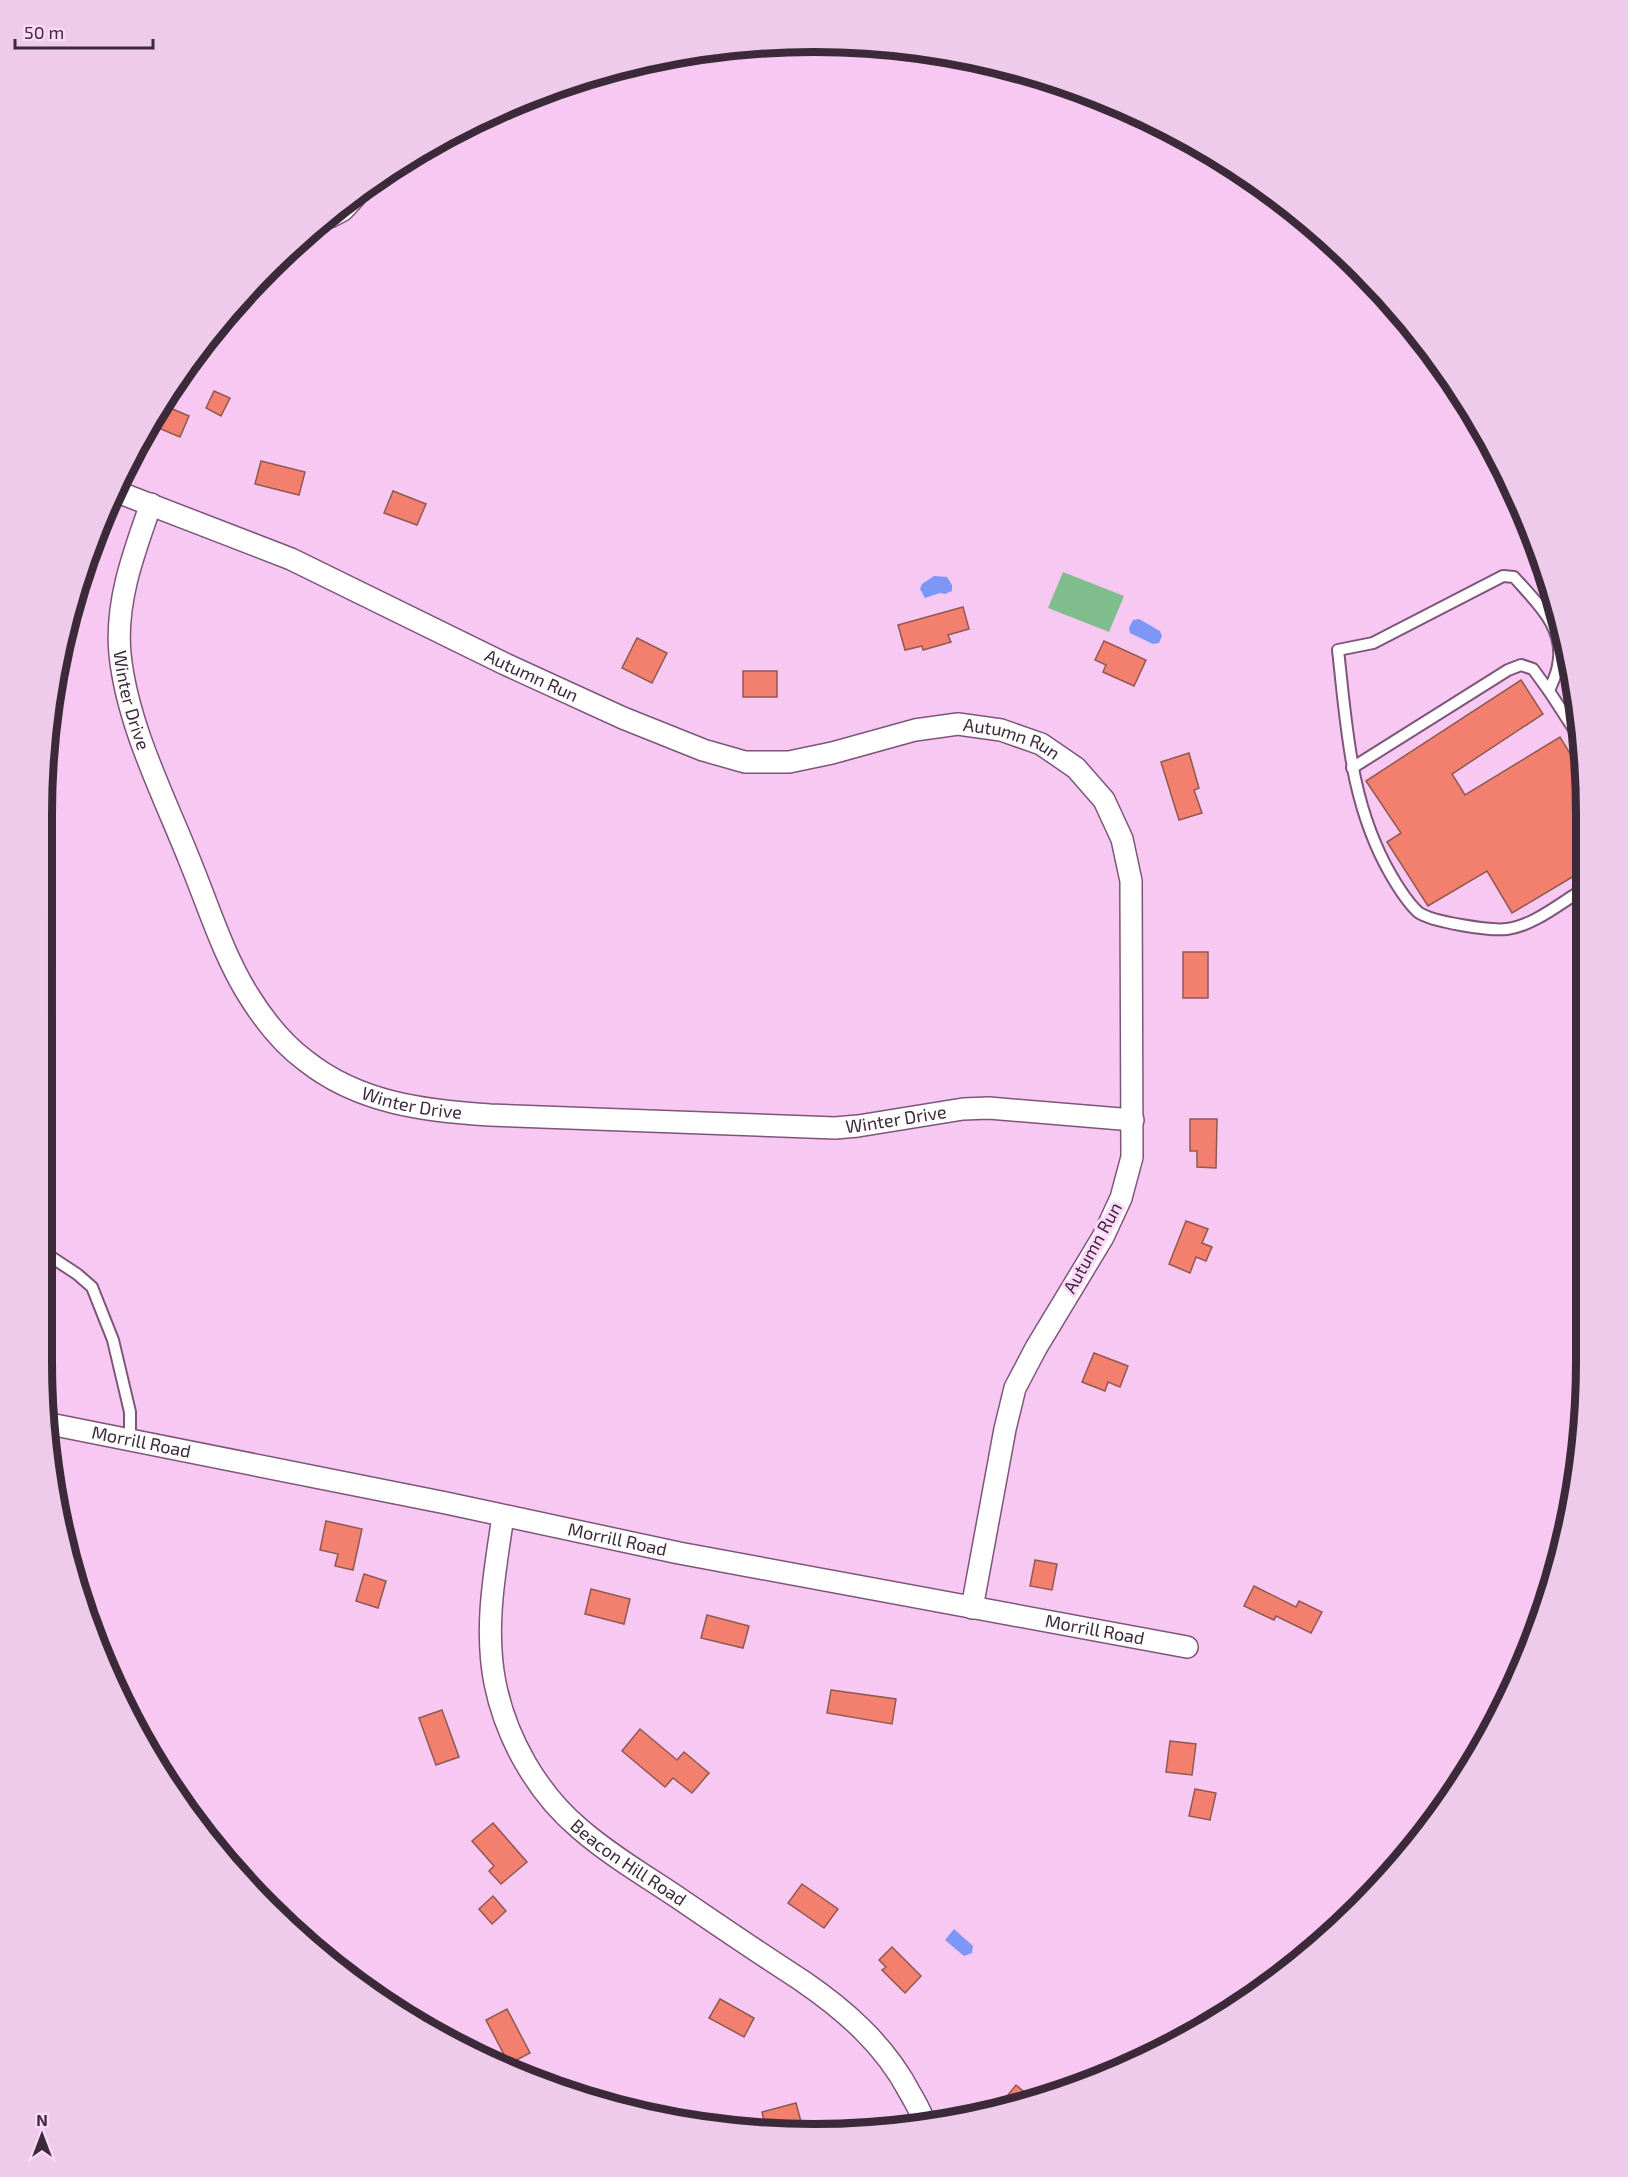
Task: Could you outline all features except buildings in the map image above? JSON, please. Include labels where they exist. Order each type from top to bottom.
[{"type":"street","name":"Autumn Run","points":[[123,494],[291,559],[505,664],[622,718],[703,750],[745,762],[789,762],[832,753],[915,730],[958,724],[1001,730],[1041,744],[1076,768],[1104,800],[1122,839],[1131,881],[1132,1156],[1121,1198],[1103,1237],[1014,1388],[972,1608]]},
{"type":"street","name":"Winter Drive","points":[[151,504],[130,564],[121,608],[120,652],[127,695],[229,957],[249,996],[274,1031],[306,1061],[342,1085],[382,1101],[446,1112],[490,1115],[818,1128],[858,1126],[955,1110],[989,1108],[1133,1120]]},
{"type":"street","name":"Morrill Road","points":[[55,1425],[679,1553],[1186,1647]]},
{"type":"street","name":"Beacon Hill Road","points":[[503,1516],[491,1597],[490,1640],[495,1683],[507,1724],[525,1762],[549,1798],[579,1828],[613,1855],[845,2012],[876,2043],[902,2077],[922,2117]]},
{"type":"lane","points":[[1551,623],[1514,577],[1503,576],[1374,644],[1338,650],[1352,768],[1359,797],[1378,851],[1400,890],[1419,913],[1452,924],[1507,929],[1530,921],[1576,894]]},
{"type":"lane","points":[[1549,691],[1558,665],[1559,654]]},
{"type":"lane","points":[[1352,768],[1508,670],[1521,665],[1533,669],[1570,722]]},
{"type":"lane","points":[[52,1257],[78,1274],[92,1287],[113,1340],[130,1412],[130,1440]]},
{"type":"green space","points":[[1063,572],[1124,596],[1109,632],[1048,608]]},
{"type":"water","points":[[934,576],[947,577],[952,585],[952,591],[925,598],[920,589],[922,584]]},
{"type":"water","points":[[1139,619],[1160,631],[1162,636],[1159,643],[1153,644],[1130,633],[1129,628],[1133,620]]},
{"type":"water","points":[[954,1929],[973,1946],[972,1953],[964,1956],[945,1940]]}]
